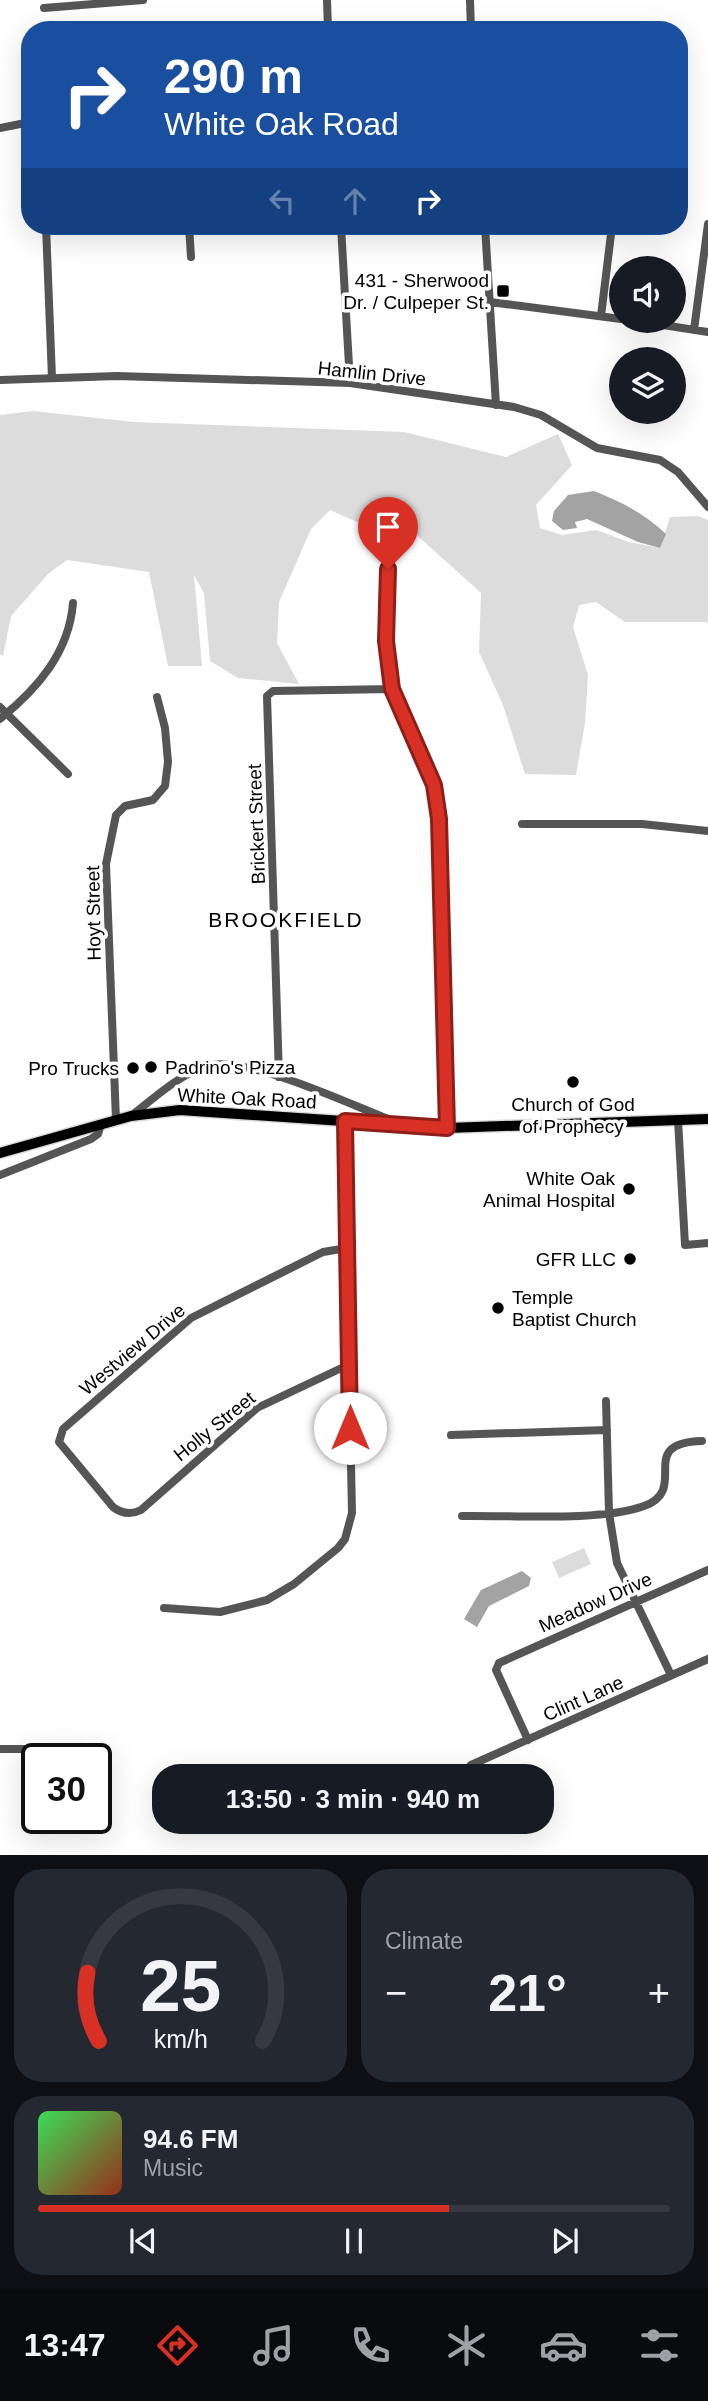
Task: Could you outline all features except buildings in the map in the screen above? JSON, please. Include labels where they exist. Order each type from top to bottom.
[{"type":"main road","name":"White Oak Road","points":[[0,1153],[131,1116],[197,1110],[447,1128],[708,1119]]},
{"type":"street","points":[[44,9],[78,3],[144,0]]},
{"type":"street","points":[[327,0],[328,21]]},
{"type":"street","points":[[470,0],[471,21]]},
{"type":"street","points":[[0,128],[21,124]]},
{"type":"street","points":[[694,330],[708,223]]},
{"type":"street","points":[[46,235],[52,378]]},
{"type":"street","points":[[190,235],[191,257]]},
{"type":"street","points":[[342,235],[350,383]]},
{"type":"street","points":[[486,235],[496,405]]},
{"type":"street","points":[[601,316],[611,235]]},
{"type":"street","points":[[490,302],[609,317]]},
{"type":"street","points":[[686,329],[708,332]]},
{"type":"street","name":"Hamlin Drive","points":[[0,380],[117,376],[350,383],[496,405],[541,415],[597,448],[660,460],[678,472],[708,508]]},
{"type":"street","points":[[388,569],[386,641],[392,689],[434,785],[439,819],[447,1128]]},
{"type":"street","points":[[68,774],[2,713],[52,666],[70,627],[73,603]]},
{"type":"street","name":"Brickert Street","points":[[279,1077],[267,696],[273,691],[392,689]]},
{"type":"street","name":"Hoyt Street","points":[[116,1120],[106,864],[116,816],[125,806],[153,800],[165,786],[168,762],[165,728],[157,697]]},
{"type":"street","points":[[522,824],[642,824],[708,831]]},
{"type":"street","points":[[131,1116],[177,1082],[208,1065],[237,1065],[279,1077],[397,1122],[422,1127]]},
{"type":"street","points":[[678,1120],[685,1245],[708,1243]]},
{"type":"street","points":[[164,1608],[220,1612],[267,1600],[294,1584],[345,1539],[352,1513],[345,1121]]},
{"type":"street","points":[[0,1175],[91,1139],[98,1134],[101,1124]]},
{"type":"street","name":"Westview Drive","points":[[108,1501],[61,1447],[59,1437],[63,1429],[191,1318],[323,1252],[347,1248]]},
{"type":"street","name":"Holly Street","points":[[108,1501],[122,1513],[141,1510],[257,1408],[350,1364]]},
{"type":"street","points":[[606,1401],[609,1513],[617,1563],[671,1675]]},
{"type":"street","points":[[451,1435],[607,1430]]},
{"type":"street","points":[[462,1516],[609,1513],[652,1502],[665,1485],[665,1459],[669,1448],[679,1442],[702,1441]]},
{"type":"street","name":"Meadow Drive","points":[[528,1740],[497,1665],[708,1570]]},
{"type":"street","name":"Clint Lane","points":[[473,1764],[708,1659]]},
{"type":"street","points":[[0,1749],[21,1749]]},
{"type":"shaded area","points":[[33,411],[134,422],[404,432],[506,457],[558,434],[572,465],[536,505],[540,528],[562,535],[596,530],[629,542],[660,548],[670,517],[698,516],[708,520],[708,625],[707,622],[625,622],[596,602],[579,605],[573,627],[588,675],[585,723],[576,775],[525,774],[503,705],[479,652],[481,593],[400,520],[382,533],[330,510],[311,529],[279,602],[277,643],[299,684],[238,678],[210,661],[204,593],[194,575],[202,666],[168,666],[149,572],[67,560],[49,573],[11,616],[3,656],[0,654],[0,415]]},
{"type":"shaded area","points":[[594,491],[650,520],[666,534],[660,548],[638,542],[587,519],[575,522],[577,528],[563,530],[552,521],[554,511],[568,495]]},
{"type":"shaded area","points":[[584,1548],[591,1564],[559,1578],[552,1562]]},
{"type":"shaded area","points":[[522,1571],[531,1578],[529,1586],[489,1606],[477,1627],[464,1619],[481,1590]]},
{"type":"place","name":"431 - Sherwood Dr. / Culpeper St.","points":[[503,291]]},
{"type":"place","name":"Padrino's Pizza","points":[[151,1067]]},
{"type":"place","name":"Pro Trucks","points":[[133,1068]]},
{"type":"place","name":"Church of God of Prophecy","points":[[573,1082]]},
{"type":"place","name":"White Oak Animal Hospital","points":[[629,1189]]},
{"type":"place","name":"GFR LLC","points":[[630,1259]]},
{"type":"place","name":"Temple Baptist Church","points":[[498,1308]]},
{"type":"district","name":"BROOKFIELD","points":[[286,920]]},
{"type":"route","points":[[350,1428],[345,1121],[447,1128],[439,819],[434,785],[392,689],[386,641],[388,569]]}]
